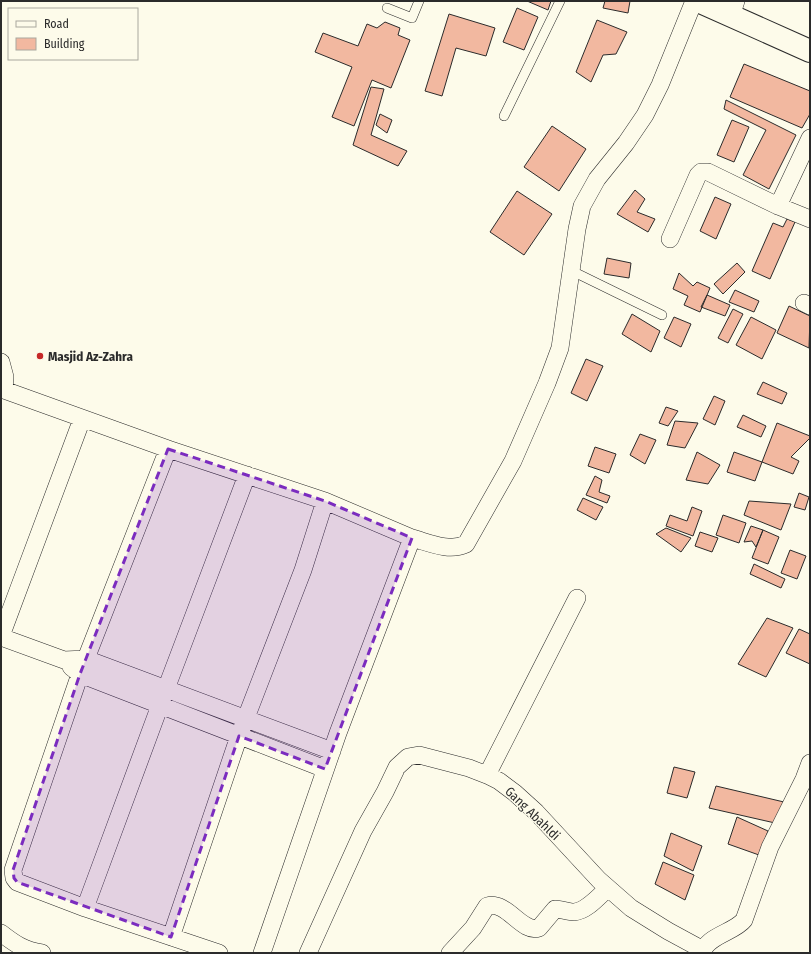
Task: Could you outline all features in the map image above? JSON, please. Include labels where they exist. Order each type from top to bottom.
[{"type":"street","points":[[1,362],[5,378],[3,394],[82,419],[325,502],[412,538],[446,548],[466,544],[513,461],[547,383],[560,348],[577,229],[582,206],[597,179],[626,144],[645,115],[660,85],[694,1]]},
{"type":"street","points":[[698,1],[733,9],[810,51]]},
{"type":"street","points":[[778,206],[810,138]]},
{"type":"street","points":[[670,239],[698,175],[702,172],[708,172],[778,206],[810,219]]},
{"type":"street","points":[[82,419],[1,636],[83,667],[166,689],[332,751]]},
{"type":"street","points":[[168,449],[83,667],[13,870],[14,878],[17,882],[85,908],[219,953]]},
{"type":"street","points":[[85,908],[247,475]]},
{"type":"street","points":[[170,937],[239,736],[303,570],[325,502]]},
{"type":"street","points":[[262,953],[325,769],[412,538]]},
{"type":"street","points":[[487,775],[577,598]]},
{"type":"street","points":[[83,667],[160,706],[325,769]]},
{"type":"street","name":"Gang Abahldi","points":[[308,953],[363,831],[397,767],[408,757],[419,755],[469,768],[487,775],[515,793],[599,880],[631,908],[703,952]]},
{"type":"street","points":[[703,952],[707,944],[721,934],[740,925],[744,920],[770,847],[804,779],[810,763]]},
{"type":"street","points":[[450,953],[473,928],[487,906],[492,904],[497,906],[529,928],[535,930],[539,928],[555,909],[573,912],[579,911],[586,908],[608,888]]},
{"type":"street","points":[[1,932],[20,947],[30,951],[42,953]]},
{"type":"lane","points":[[387,8],[412,18],[419,1]]},
{"type":"lane","points":[[504,116],[560,1]]},
{"type":"lane","points":[[572,271],[662,315]]},
{"type":"highlighted area","points":[[168,449],[325,501],[412,538],[325,769],[239,736],[171,937],[17,882],[14,878],[13,870],[80,674]]},
{"type":"building","points":[[527,1],[551,1],[548,10]]},
{"type":"building","points":[[605,1],[630,1],[628,13],[603,8]]},
{"type":"building","points":[[517,8],[538,17],[524,50],[503,42]]},
{"type":"building","points":[[449,14],[495,28],[486,56],[456,48],[442,96],[425,91]]},
{"type":"building","points":[[597,20],[627,32],[616,54],[603,55],[591,82],[576,72]]},
{"type":"building","points":[[385,22],[400,28],[398,35],[410,40],[391,88],[372,80],[354,126],[332,117],[352,67],[315,52],[323,33],[358,46],[367,24],[377,28]]},
{"type":"building","points":[[744,64],[810,91],[810,114],[802,128],[730,97]]},
{"type":"building","points":[[371,87],[384,89],[371,135],[407,151],[398,166],[353,145]]},
{"type":"building","points":[[726,100],[796,135],[769,189],[743,175],[766,130],[724,109]]},
{"type":"building","points":[[380,114],[392,120],[387,133],[376,125]]},
{"type":"building","points":[[732,120],[749,127],[734,162],[717,155]]},
{"type":"building","points":[[552,126],[586,149],[559,191],[524,167]]},
{"type":"building","points":[[635,190],[645,199],[637,212],[655,219],[648,232],[617,214]]},
{"type":"building","points":[[517,191],[552,214],[524,255],[490,232]]},
{"type":"building","points":[[715,197],[731,204],[716,239],[700,231]]},
{"type":"building","points":[[787,219],[795,222],[770,279],[752,271],[773,223],[783,227]]},
{"type":"building","points":[[607,258],[631,263],[629,278],[604,274]]},
{"type":"building","points":[[737,263],[745,272],[723,294],[714,284]]},
{"type":"building","points":[[679,273],[693,286],[697,282],[710,288],[700,312],[684,305],[688,296],[673,289]]},
{"type":"building","points":[[735,290],[759,301],[754,312],[729,302]]},
{"type":"building","points":[[707,295],[730,305],[725,316],[701,307]]},
{"type":"building","points":[[789,306],[810,316],[809,348],[777,333]]},
{"type":"building","points":[[733,309],[743,314],[728,343],[718,338]]},
{"type":"building","points":[[632,314],[660,331],[651,352],[622,334]]},
{"type":"building","points":[[674,317],[691,324],[681,347],[664,338]]},
{"type":"building","points":[[751,317],[776,330],[762,359],[736,345]]},
{"type":"building","points":[[586,359],[603,366],[587,401],[571,393]]},
{"type":"building","points":[[763,382],[787,393],[782,404],[757,394]]},
{"type":"building","points":[[714,396],[725,401],[715,425],[703,419]]},
{"type":"building","points":[[666,407],[678,411],[668,426],[659,423]]},
{"type":"building","points":[[743,415],[766,426],[761,437],[737,427]]},
{"type":"building","points":[[675,421],[698,423],[685,448],[667,445]]},
{"type":"building","points":[[777,423],[810,436],[810,438],[791,457],[799,461],[793,474],[762,462]]},
{"type":"building","points":[[640,434],[656,440],[645,464],[630,455]]},
{"type":"building","points":[[595,447],[616,454],[609,473],[588,466]]},
{"type":"building","points":[[697,452],[720,465],[708,484],[686,480]]},
{"type":"building","points":[[734,452],[762,462],[755,481],[727,472]]},
{"type":"building","points":[[595,476],[602,480],[599,492],[610,496],[607,503],[586,495]]},
{"type":"building","points":[[799,493],[809,497],[805,510],[794,507]]},
{"type":"building","points":[[583,498],[603,507],[596,520],[577,510]]},
{"type":"building","points":[[749,501],[791,504],[781,530],[744,515]]},
{"type":"building","points":[[692,507],[702,511],[693,536],[666,526],[670,515],[687,521]]},
{"type":"building","points":[[723,515],[746,523],[739,543],[716,535]]},
{"type":"building","points":[[751,526],[763,530],[756,547],[752,541],[744,542]]},
{"type":"building","points":[[666,528],[691,538],[681,552],[656,534]]},
{"type":"building","points":[[763,530],[779,537],[768,564],[752,558]]},
{"type":"building","points":[[700,532],[718,538],[712,552],[695,546]]},
{"type":"building","points":[[790,550],[806,556],[797,579],[781,573]]},
{"type":"building","points":[[754,564],[785,579],[781,588],[750,574]]},
{"type":"building","points":[[767,618],[793,628],[766,677],[738,664]]},
{"type":"building","points":[[799,629],[810,634],[810,664],[786,653]]},
{"type":"building","points":[[674,767],[695,772],[687,798],[667,793]]},
{"type":"building","points":[[716,786],[784,802],[775,823],[709,808]]},
{"type":"building","points":[[737,817],[768,831],[759,855],[728,844]]},
{"type":"building","points":[[671,833],[702,846],[693,871],[664,856]]},
{"type":"building","points":[[663,862],[694,875],[685,900],[655,884]]},
{"type":"place","name":"Masjid Az-Zahra","points":[[40,356]]}]
